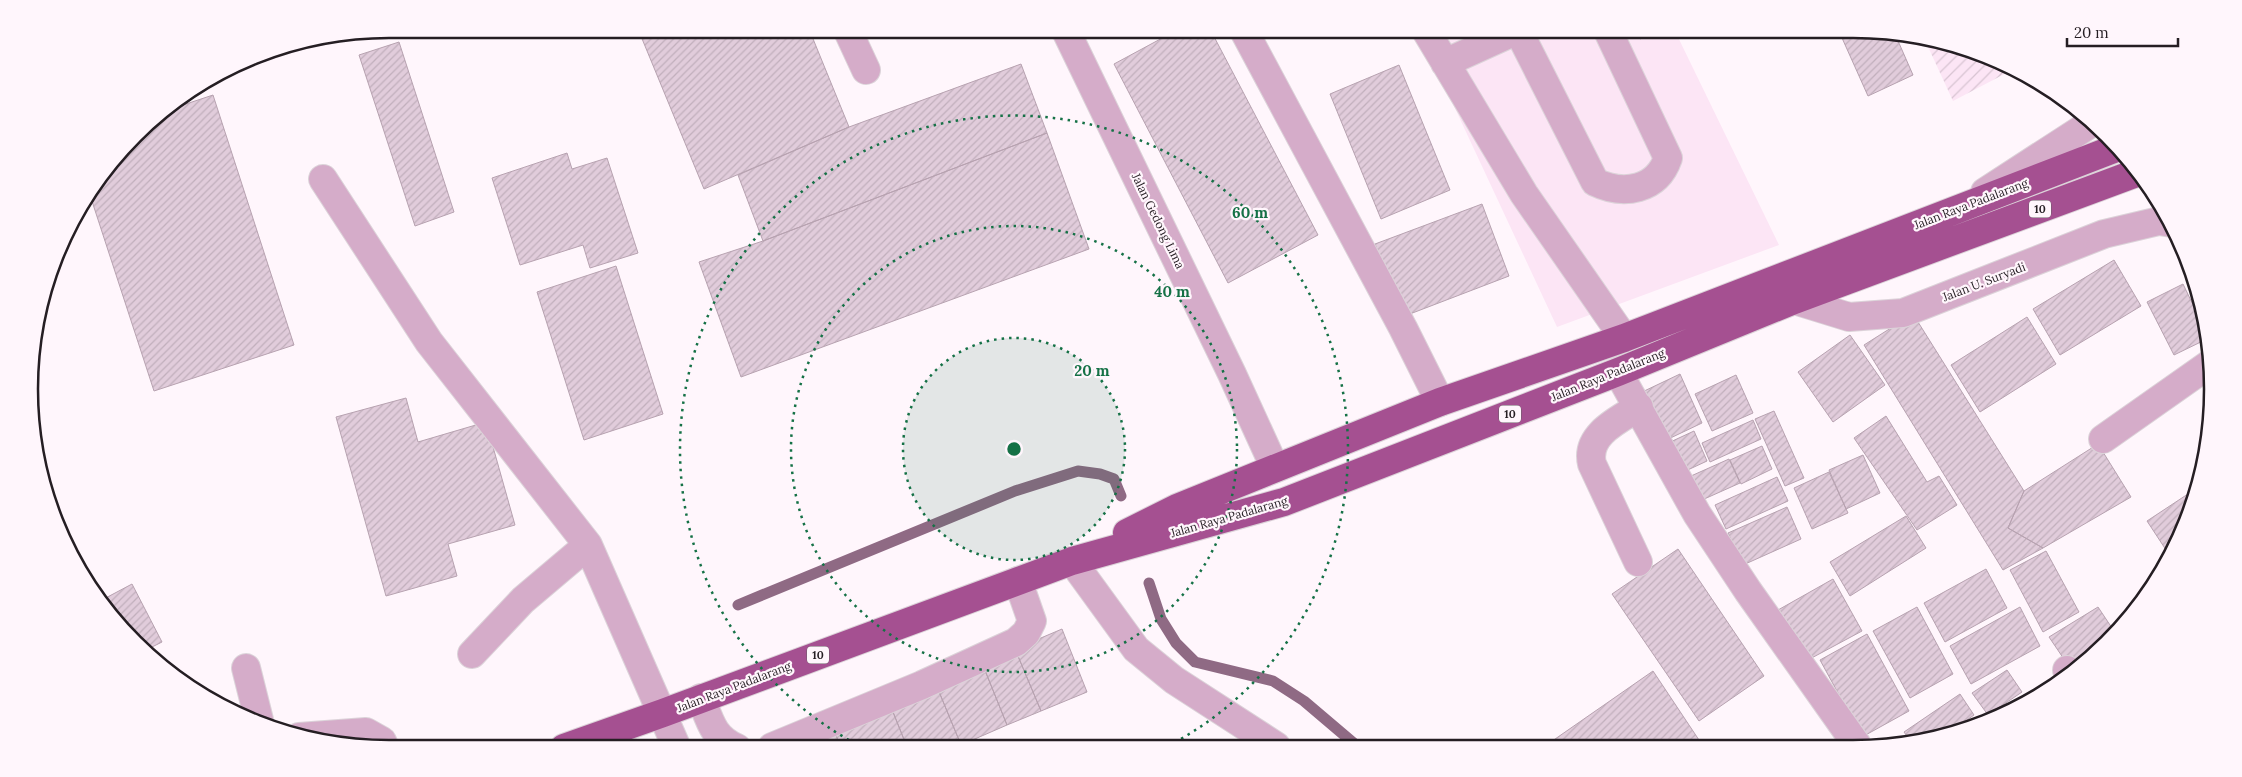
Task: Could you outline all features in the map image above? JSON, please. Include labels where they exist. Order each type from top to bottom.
[{"type":"highway","name":"Jalan Raya Padalarang","points":[[1072,561],[1177,508],[1440,402],[1624,338],[2111,150]]},
{"type":"highway","name":"Jalan Raya Padalarang","points":[[587,740],[1072,561],[1284,502],[1618,372],[1794,300],[2132,174]]},
{"type":"street","points":[[851,38],[866,70]]},
{"type":"street","name":"Jalan Gedong Lima","points":[[1069,38],[1232,374],[1275,468]]},
{"type":"street","points":[[1248,38],[1404,328],[1440,402]]},
{"type":"street","points":[[1430,38],[1524,194],[1624,338]]},
{"type":"street","points":[[1445,63],[1500,38]]},
{"type":"street","points":[[1521,38],[1595,182],[1603,186],[1628,191],[1642,187],[1664,169],[1668,158],[1611,38]]},
{"type":"street","points":[[1965,206],[2086,126]]},
{"type":"street","points":[[323,180],[429,342],[588,545],[658,715],[672,740]]},
{"type":"street","name":"Jalan U. Suryadi","points":[[1794,300],[1849,317],[1904,313],[2104,234],[2162,222]]},
{"type":"street","points":[[2104,439],[2204,368]]},
{"type":"street","points":[[1618,372],[1702,521],[1748,592],[1853,740]]},
{"type":"street","points":[[1638,407],[1608,426],[1593,445],[1590,455],[1592,464],[1638,562]]},
{"type":"street","points":[[472,654],[523,600],[588,545]]},
{"type":"street","points":[[1072,561],[1136,649],[1174,680],[1267,740]]},
{"type":"street","points":[[791,740],[922,685],[1016,642],[1026,633],[1032,621],[1018,581]]},
{"type":"street","points":[[246,668],[259,715]]},
{"type":"street","points":[[701,698],[715,732],[723,740]]},
{"type":"street","points":[[658,715],[664,740]]},
{"type":"street","points":[[329,734],[366,732],[380,740]]},
{"type":"shaded area","points":[[1422,38],[1678,38],[1779,245],[1557,327]]},
{"type":"shaded area","points":[[1927,45],[1966,56],[2007,73],[1953,101]]},
{"type":"building","points":[[642,38],[813,38],[849,127],[704,189]]},
{"type":"building","points":[[1162,38],[1215,38],[1318,235],[1228,283],[1114,64]]},
{"type":"building","points":[[1842,38],[1876,38],[1898,41],[1913,75],[1868,96]]},
{"type":"building","points":[[399,42],[454,212],[415,226],[359,55]]},
{"type":"building","points":[[1021,64],[1047,133],[763,241],[738,175],[849,127]]},
{"type":"building","points":[[1399,65],[1450,190],[1381,219],[1330,94]]},
{"type":"building","points":[[213,95],[294,345],[154,391],[92,201],[110,175],[140,140],[181,106]]},
{"type":"building","points":[[1047,133],[1089,249],[741,377],[699,262],[763,241]]},
{"type":"building","points":[[567,153],[572,169],[607,158],[638,253],[590,268],[583,245],[520,265],[492,178]]},
{"type":"building","points":[[1482,204],[1509,276],[1402,317],[1375,244]]},
{"type":"building","points":[[2114,260],[2141,306],[2060,355],[2033,309]]},
{"type":"building","points":[[616,266],[663,414],[584,440],[537,292]]},
{"type":"building","points":[[2183,284],[2196,311],[2201,342],[2174,355],[2147,302]]},
{"type":"building","points":[[1913,314],[2024,491],[2008,528],[2043,548],[2003,570],[1864,345]]},
{"type":"building","points":[[2027,317],[2056,364],[1980,412],[1951,365]]},
{"type":"building","points":[[1850,335],[1885,385],[1833,422],[1798,372]]},
{"type":"building","points":[[1680,374],[1702,423],[1662,442],[1640,393]]},
{"type":"building","points":[[1736,375],[1753,413],[1712,431],[1695,394]]},
{"type":"building","points":[[406,398],[418,442],[486,422],[515,525],[448,544],[457,576],[386,596],[336,417]]},
{"type":"building","points":[[1774,411],[1804,478],[1785,486],[1755,419]]},
{"type":"building","points":[[1886,416],[1927,482],[1939,476],[1957,505],[1917,530],[1854,438]]},
{"type":"building","points":[[1753,420],[1761,439],[1710,462],[1702,443]]},
{"type":"building","points":[[1694,431],[1707,461],[1679,474],[1666,444]]},
{"type":"building","points":[[2098,444],[2131,497],[2043,548],[2008,528],[2024,491]]},
{"type":"building","points":[[1762,446],[1772,469],[1741,484],[1730,460]]},
{"type":"building","points":[[1863,455],[1880,493],[1846,509],[1829,470]]},
{"type":"building","points":[[1729,459],[1740,483],[1702,500],[1691,476]]},
{"type":"building","points":[[1829,472],[1848,513],[1812,529],[1794,488]]},
{"type":"building","points":[[1777,477],[1788,501],[1726,529],[1715,505]]},
{"type":"building","points":[[2188,494],[2178,523],[2165,549],[2147,521]]},
{"type":"building","points":[[1787,507],[1801,539],[1743,565],[1728,533]]},
{"type":"building","points":[[1906,516],[1926,548],[1850,596],[1830,562]]},
{"type":"building","points":[[1678,549],[1764,676],[1699,721],[1612,594]]},
{"type":"building","points":[[2046,551],[2079,612],[2043,632],[2010,570]]},
{"type":"building","points":[[1986,569],[2007,608],[1945,642],[1924,603]]},
{"type":"building","points":[[1833,579],[1862,631],[1806,661],[1778,610]]},
{"type":"building","points":[[132,584],[162,642],[152,647],[140,637],[107,597]]},
{"type":"building","points":[[1917,607],[1953,674],[1910,698],[1873,631]]},
{"type":"building","points":[[2020,607],[2040,646],[1971,684],[1950,646]]},
{"type":"building","points":[[2098,607],[2111,627],[2068,666],[2049,637]]},
{"type":"building","points":[[1062,629],[1087,692],[1041,711],[1015,649]]},
{"type":"building","points":[[1867,634],[1909,711],[1862,737],[1820,660]]},
{"type":"building","points":[[1015,649],[1041,711],[1007,725],[982,663]]},
{"type":"building","points":[[982,663],[1007,725],[972,740],[959,740],[935,682]]},
{"type":"building","points":[[2007,670],[2022,692],[1987,713],[1972,693]]},
{"type":"building","points":[[1653,671],[1699,740],[1554,740]]},
{"type":"building","points":[[935,682],[959,740],[904,740],[889,702]]},
{"type":"building","points":[[1960,694],[1974,715],[1965,721],[1944,728],[1906,735],[1904,732]]},
{"type":"building","points":[[889,702],[904,740],[838,740],[832,726]]},
{"type":"building","points":[[832,726],[838,740],[802,740]]},
{"type":"waterway","points":[[738,605],[1015,491],[1078,471],[1100,474],[1114,479],[1121,496]]},
{"type":"waterway","points":[[1149,583],[1161,619],[1176,643],[1195,662],[1273,681],[1304,701],[1350,740]]}]
